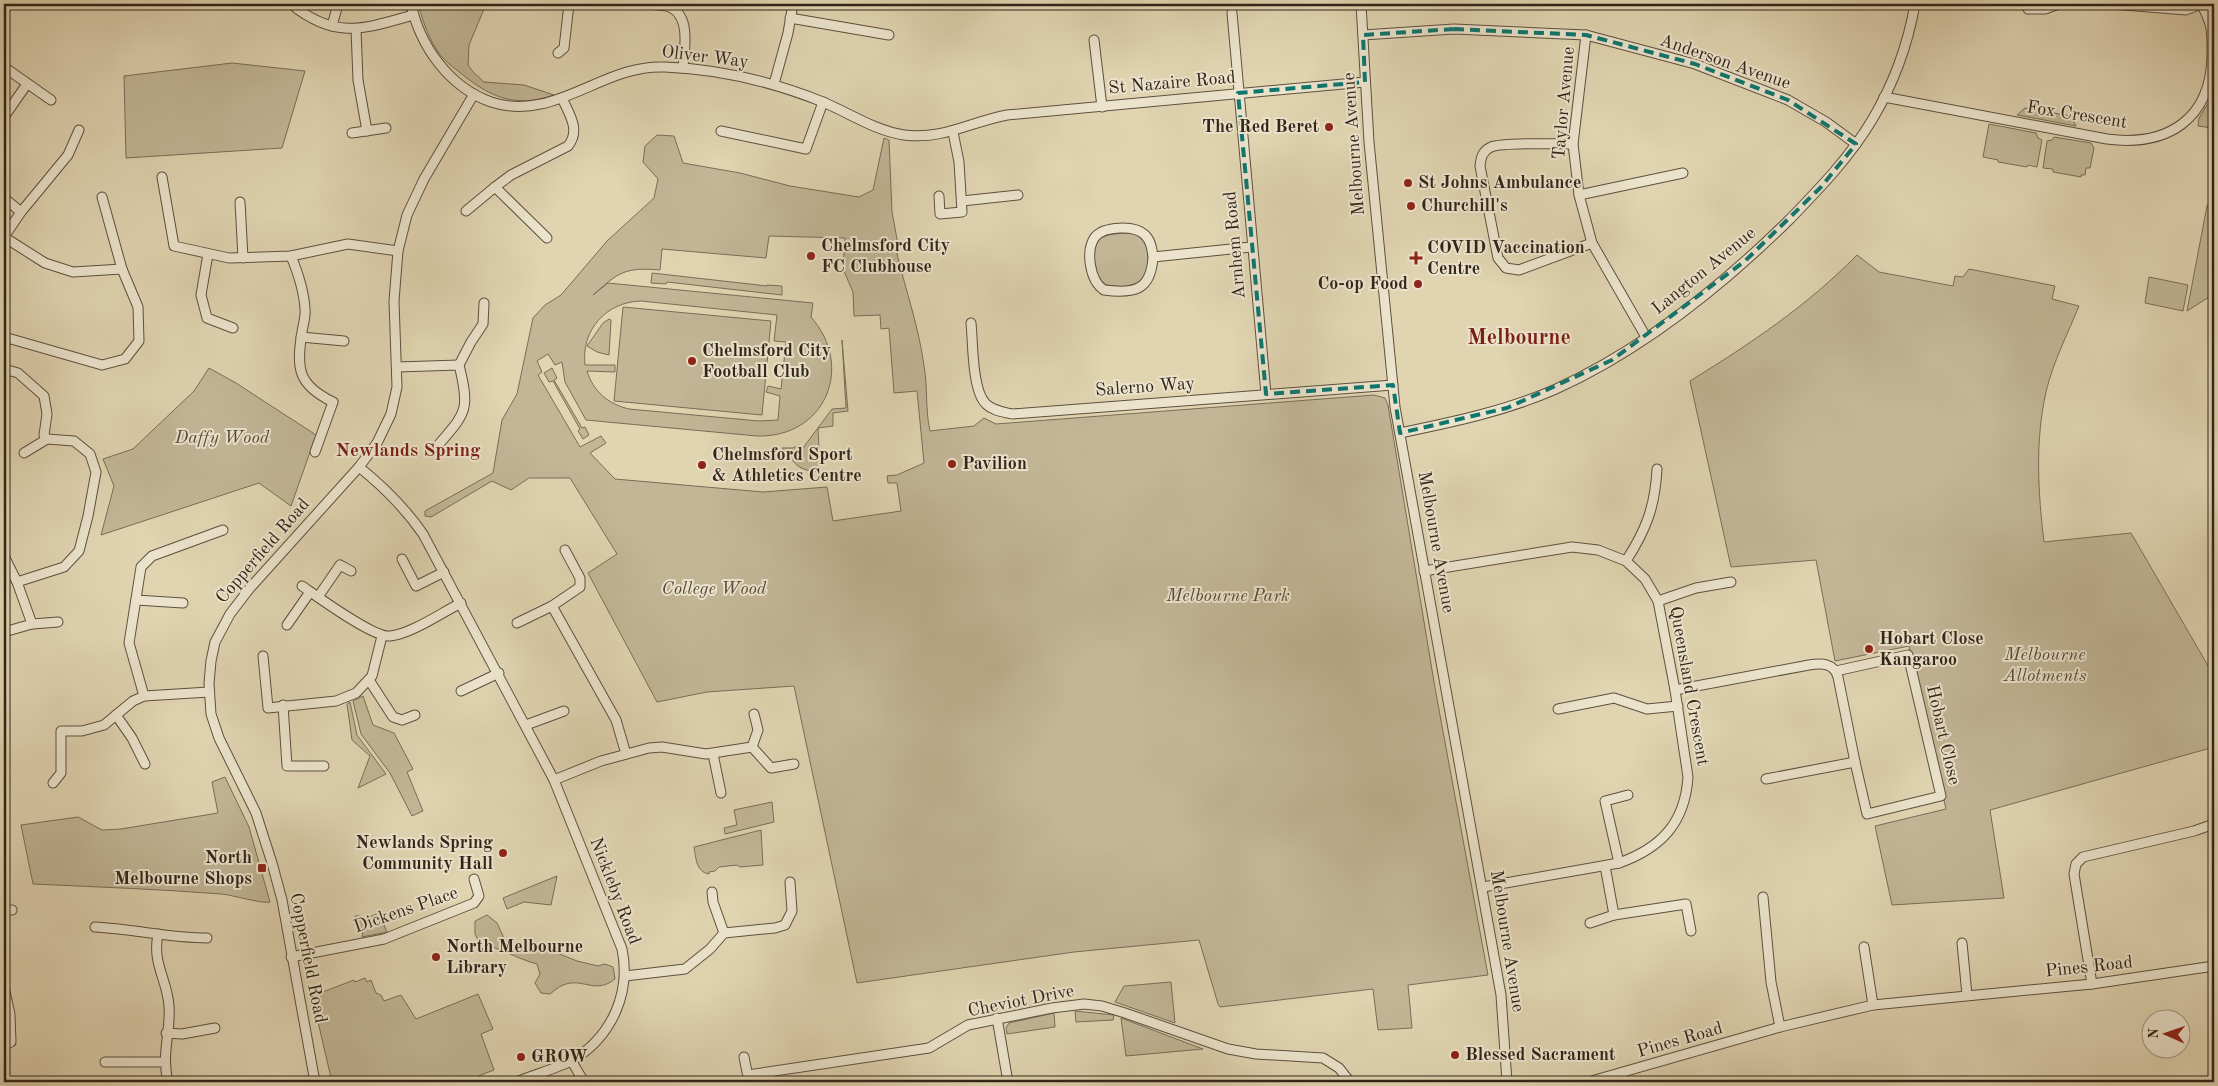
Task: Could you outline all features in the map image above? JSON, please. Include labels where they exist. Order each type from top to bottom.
[{"type":"street","points":[[291,4],[315,20],[332,26],[356,29],[413,15]]},
{"type":"street","points":[[332,26],[338,4]]},
{"type":"street","name":"Oliver Way","points":[[411,4],[413,15],[431,53],[442,68],[474,94],[491,102],[527,107],[545,105],[625,72],[644,68],[682,68],[730,74],[774,84],[823,102],[880,128],[903,135],[928,136],[953,132],[982,119]]},
{"type":"street","points":[[558,53],[564,48],[569,4]]},
{"type":"street","points":[[644,4],[664,6],[679,14],[684,26],[682,68]]},
{"type":"street","points":[[774,84],[792,4]]},
{"type":"street","name":"Melbourne Avenue","points":[[1361,4],[1365,82],[1378,242],[1393,385],[1424,571],[1483,887],[1501,995],[1507,1082]]},
{"type":"street","name":"Langton Avenue","points":[[1400,433],[1484,414],[1530,400],[1612,360],[1715,287],[1746,261],[1821,187],[1856,144],[1884,97],[1904,46],[1915,4]]},
{"type":"street","points":[[2028,9],[2045,9],[2059,4]]},
{"type":"street","points":[[2111,4],[2186,10],[2201,4],[2212,21]]},
{"type":"street","name":"Arnhem Road","points":[[1232,13],[1266,394]]},
{"type":"street","points":[[790,18],[889,35]]},
{"type":"street","name":"Fox Crescent","points":[[1884,97],[2107,139],[2128,141],[2147,139],[2174,129],[2192,115],[2201,103],[2210,78],[2212,21]]},
{"type":"street","points":[[356,29],[358,80],[367,131]]},
{"type":"street","name":"Anderson Avenue","points":[[1363,35],[1454,29],[1586,35],[1695,64],[1788,100],[1826,122],[1856,144]]},
{"type":"street","name":"Taylor Avenue","points":[[1586,35],[1573,144],[1579,194],[1592,243],[1646,337]]},
{"type":"street","points":[[1094,40],[1102,106]]},
{"type":"street","points":[[4,67],[51,100]]},
{"type":"street","name":"St Nazaire Road","points":[[982,119],[1006,115],[1365,82]]},
{"type":"street","points":[[4,116],[27,84]]},
{"type":"street","name":"Copperfield Road","points":[[315,1082],[282,900],[256,813],[219,738],[211,714],[210,673],[215,642],[230,614],[250,588],[359,467],[377,443],[391,414],[397,386],[398,367],[394,300],[398,251],[407,215],[424,179],[474,94]]},
{"type":"street","points":[[466,211],[495,186],[568,146],[574,139],[574,125],[562,98]]},
{"type":"street","points":[[721,131],[806,149],[823,102]]},
{"type":"street","points":[[352,133],[386,128]]},
{"type":"street","points":[[79,130],[68,155],[21,212],[4,237],[45,263],[73,272],[122,269]]},
{"type":"street","points":[[939,196],[940,214],[962,212],[959,162],[953,132]]},
{"type":"street","points":[[1573,144],[1497,145],[1490,148],[1481,158],[1482,176],[1498,258],[1506,268],[1519,270],[1592,243]]},
{"type":"street","points":[[1579,194],[1683,173]]},
{"type":"street","points":[[162,176],[174,246],[229,258],[291,256],[348,244],[398,251]]},
{"type":"street","points":[[495,186],[547,238]]},
{"type":"street","points":[[962,201],[1018,195]]},
{"type":"street","points":[[4,337],[102,364],[125,358],[139,341],[138,307],[122,269],[102,197]]},
{"type":"street","points":[[4,198],[21,212]]},
{"type":"street","points":[[240,202],[243,258]]},
{"type":"street","points":[[1129,228],[1140,231],[1149,240],[1153,256],[1150,277],[1147,283],[1135,289],[1104,290],[1094,280],[1092,273],[1092,244],[1095,237],[1106,230],[1129,228]]},
{"type":"street","points":[[1153,256],[1252,247]]},
{"type":"street","points":[[208,254],[201,295],[207,318],[233,328]]},
{"type":"street","points":[[291,256],[299,276],[305,310],[299,351],[303,380],[316,394],[333,402],[315,452]]},
{"type":"street","points":[[435,449],[463,415],[465,389],[459,365],[483,324],[484,303]]},
{"type":"street","name":"Salerno Way","points":[[971,323],[978,388],[985,404],[996,411],[1012,414],[1393,385]]},
{"type":"street","points":[[301,337],[344,341]]},
{"type":"street","points":[[398,367],[459,365]]},
{"type":"street","points":[[4,369],[18,373],[44,396],[47,414],[44,435],[47,438]]},
{"type":"street","points":[[17,582],[64,567],[79,551],[96,472],[90,454],[74,441],[47,438],[24,453]]},
{"type":"street","name":"Nickleby Road","points":[[359,467],[384,488],[411,516],[424,534],[554,780],[618,937],[624,957],[625,976],[619,1005],[609,1025],[595,1042],[571,1060],[516,1082]]},
{"type":"street","points":[[1626,561],[1648,523],[1656,488],[1657,469]]},
{"type":"street","points":[[144,696],[129,642],[142,567],[152,556],[223,530]]},
{"type":"street","name":"Queensland Crescent","points":[[1424,571],[1572,547],[1598,550],[1626,561],[1645,579],[1658,601],[1678,706],[1688,778],[1687,791],[1682,811],[1668,832],[1654,847],[1619,863],[1483,887]]},
{"type":"street","points":[[517,624],[552,606],[580,587],[580,578],[565,550]]},
{"type":"street","points":[[4,556],[17,582],[32,624]]},
{"type":"street","points":[[402,559],[416,586],[444,572]]},
{"type":"street","points":[[286,625],[340,565],[351,571]]},
{"type":"street","points":[[1658,601],[1696,588],[1731,582]]},
{"type":"street","points":[[302,586],[382,636],[391,636],[405,631],[461,603]]},
{"type":"street","points":[[136,600],[183,603]]},
{"type":"street","points":[[552,606],[616,720],[626,754]]},
{"type":"street","points":[[4,632],[32,624],[58,622]]},
{"type":"street","points":[[263,656],[268,708],[343,699],[356,693],[370,680],[377,663],[382,636]]},
{"type":"street","name":"Hobart Close","points":[[1675,690],[1809,665],[1825,664],[1836,671],[1908,655],[1941,796],[1867,814],[1836,671]]},
{"type":"street","points":[[461,692],[499,673]]},
{"type":"street","points":[[370,680],[393,717],[402,720],[414,715]]},
{"type":"street","points":[[53,783],[61,773],[61,731],[82,731],[104,725],[133,701],[144,696],[209,692]]},
{"type":"street","points":[[1558,709],[1614,698],[1647,709],[1678,706]]},
{"type":"street","points":[[283,706],[287,766],[324,766]]},
{"type":"street","points":[[526,725],[564,711]]},
{"type":"street","points":[[752,747],[758,730],[754,714]]},
{"type":"street","points":[[116,715],[132,738],[144,764]]},
{"type":"street","points":[[554,780],[586,766],[626,754],[662,747],[713,754],[752,747]]},
{"type":"street","points":[[752,747],[771,768],[794,764]]},
{"type":"street","points":[[713,754],[721,793]]},
{"type":"street","points":[[1766,779],[1855,762]]},
{"type":"street","points":[[1619,863],[1605,801],[1628,795]]},
{"type":"street","points":[[2092,984],[2074,874],[2076,864],[2084,857],[2194,831],[2214,824]]},
{"type":"street","points":[[1605,866],[1614,915]]},
{"type":"street","name":"Dickens Place","points":[[292,957],[384,939],[474,903],[480,896],[474,879]]},
{"type":"street","points":[[625,976],[684,969],[710,949],[724,933],[775,928],[785,925],[792,912],[790,882]]},
{"type":"street","points":[[712,892],[713,902],[724,933]]},
{"type":"street","points":[[1763,897],[1771,982],[1780,1027]]},
{"type":"street","points":[[1590,923],[1614,915],[1686,904],[1691,931]]},
{"type":"street","points":[[95,926],[207,938]]},
{"type":"street","points":[[158,934],[156,947],[157,962],[169,1005],[164,1062],[168,1082]]},
{"type":"street","points":[[1962,943],[1967,995]]},
{"type":"street","points":[[1864,948],[1873,1005]]},
{"type":"street","name":"Pines Road","points":[[1588,1082],[1780,1027],[1873,1005],[2092,984],[2214,966]]},
{"type":"street","points":[[4,987],[10,1014],[11,1042],[4,1045]]},
{"type":"street","name":"Cheviot Drive","points":[[748,1078],[928,1048],[968,1025],[996,1018],[1084,1004],[1102,1006],[1228,1048],[1256,1054],[1323,1058],[1339,1068],[1350,1082]]},
{"type":"street","points":[[996,1018],[1008,1082]]},
{"type":"street","points":[[166,1033],[182,1034],[215,1028]]},
{"type":"street","points":[[744,1058],[748,1078]]},
{"type":"street","points":[[571,1060],[584,1082]]},
{"type":"street","points":[[105,1062],[164,1062]]},
{"type":"highlighted area","points":[[1454,29],[1586,35],[1695,64],[1788,100],[1856,144],[1821,187],[1745,261],[1612,360],[1507,408],[1400,433],[1393,385],[1266,394],[1238,93],[1365,82],[1363,35]]},
{"type":"green space","points":[[418,4],[484,4],[484,9],[469,45],[468,65],[474,73],[484,82],[524,85],[554,95],[526,101],[502,98],[469,80],[445,61],[440,54],[427,31]]},
{"type":"green space","points":[[232,63],[305,71],[282,148],[126,158],[124,76]]},
{"type":"green space","points":[[2212,97],[2214,97],[2214,139],[2212,140],[2210,138],[2212,128],[2198,126],[2199,118]]},
{"type":"green space","points":[[2025,108],[2071,116],[2076,126],[2017,115]]},
{"type":"green space","points":[[1989,124],[2036,133],[2038,138],[2042,140],[2037,167],[1998,162],[1998,160],[1983,157]]},
{"type":"green space","name":"Melbourne Park","points":[[657,135],[674,136],[683,163],[740,173],[790,186],[859,197],[873,190],[884,138],[889,140],[892,212],[899,250],[897,254],[922,352],[930,431],[974,426],[984,418],[996,424],[1374,395],[1385,398],[1388,405],[1435,688],[1488,975],[1408,985],[1412,1028],[1378,1030],[1373,989],[1220,1007],[1199,940],[1074,952],[857,983],[794,686],[707,692],[657,702],[588,573],[617,554],[570,478],[529,478],[511,490],[492,481],[431,517],[425,516],[425,511],[493,473],[502,420],[517,394],[533,318],[545,305],[561,295],[607,241],[654,198],[658,179],[643,162],[645,146]],"holes":[[[769,236],[845,238],[843,269],[853,292],[854,316],[880,315],[881,329],[889,328],[894,393],[917,391],[924,463],[897,475],[887,476],[888,483],[897,483],[901,511],[833,521],[827,487],[763,492],[615,479],[590,453],[606,443],[601,436],[580,447],[538,375],[542,372],[537,361],[548,354],[555,365],[562,362],[565,382],[586,420],[757,436],[781,434],[800,425],[816,412],[826,396],[831,377],[831,357],[824,337],[811,317],[813,303],[608,283],[593,295],[616,276],[623,273],[638,269],[660,270],[662,249],[766,258]],[[641,301],[777,315],[774,341],[786,342],[781,389],[768,386],[766,392],[780,396],[778,420],[759,421],[629,409],[614,404],[602,396],[593,385],[587,371],[615,372],[615,365],[585,365],[587,340],[598,320],[607,312],[617,306]]]},
{"type":"green space","points":[[2054,137],[2091,143],[2094,148],[2090,168],[2086,168],[2085,175],[2081,175],[2081,177],[2053,172],[2053,169],[2043,168],[2047,141],[2052,140]]},
{"type":"green space","points":[[2214,196],[2214,294],[2187,311],[2207,206]]},
{"type":"green space","points":[[1135,233],[1145,242],[1148,254],[1148,267],[1144,278],[1131,286],[1106,285],[1098,276],[1094,263],[1093,256],[1096,243],[1106,236]]},
{"type":"green space","name":"Melbourne Allotments","points":[[1857,255],[1879,272],[1953,286],[1955,276],[1963,277],[1969,269],[2055,286],[2052,299],[2079,306],[2061,348],[2046,392],[2040,429],[2040,504],[2044,542],[2131,533],[2214,676],[2214,747],[1990,810],[2004,898],[1892,905],[1875,826],[1946,809],[1909,646],[1835,661],[1816,560],[1731,567],[1690,381],[1798,308]]},
{"type":"green space","points":[[652,273],[782,286],[782,295],[667,282],[666,284],[651,283]]},
{"type":"green space","points":[[2149,277],[2188,285],[2183,311],[2145,303]]},
{"type":"green space","name":"Chelmsford City Football Club","points":[[623,307],[771,321],[762,415],[614,401]]},
{"type":"green space","points":[[609,319],[611,320],[609,355],[597,352],[587,346],[603,323]]},
{"type":"green space","points":[[842,340],[848,411],[833,413],[833,426],[818,428],[820,471],[807,470],[794,463],[782,448],[793,448],[799,445],[803,448],[832,409],[846,408]]},
{"type":"green space","name":"Daffy Wood","points":[[209,368],[236,383],[316,435],[291,506],[259,483],[101,535],[114,486],[103,459],[133,449],[194,391]]},
{"type":"green space","points":[[552,368],[557,378],[554,380],[582,428],[585,427],[589,435],[583,439],[578,431],[580,429],[553,381],[549,382],[544,373]]},
{"type":"green space","points":[[363,696],[373,725],[394,733],[413,769],[407,772],[423,811],[412,816],[390,773],[361,734],[353,701]]},
{"type":"green space","points":[[350,702],[357,735],[386,774],[358,788],[370,756],[352,740],[347,704]]},
{"type":"green space","points":[[225,777],[249,827],[270,902],[221,894],[33,884],[21,825],[78,817],[102,830],[121,829],[218,813],[212,782]]},
{"type":"green space","points":[[772,802],[774,822],[725,834],[724,828],[737,825],[734,810]]},
{"type":"green space","points":[[761,830],[763,865],[719,867],[715,871],[709,872],[709,874],[699,867],[694,847]]},
{"type":"green space","points":[[557,876],[551,905],[524,902],[507,909],[503,898]]},
{"type":"green space","points":[[379,913],[387,932],[362,937],[363,931],[355,916],[361,916],[362,920]]},
{"type":"green space","points":[[487,915],[497,923],[504,938],[510,945],[557,953],[577,961],[598,966],[605,964],[613,967],[615,979],[601,986],[570,983],[561,986],[550,994],[541,993],[535,983],[540,974],[537,964],[480,944],[475,934],[475,921]]},
{"type":"green space","points":[[365,978],[367,982],[371,980],[376,993],[381,995],[384,1001],[401,995],[416,1019],[478,994],[493,1029],[481,1034],[494,1070],[462,1082],[332,1082],[312,996],[354,980],[355,982]]},
{"type":"green space","points":[[1171,982],[1175,1023],[1115,1002],[1124,986]]},
{"type":"green space","points":[[1075,1011],[1114,1015],[1113,1020],[1076,1022]]},
{"type":"green space","points":[[1054,1013],[1055,1027],[1007,1034],[1006,1028],[1009,1023]]},
{"type":"green space","points":[[1121,1018],[1203,1049],[1126,1056]]},
{"type":"green space","points":[[1967,1076],[1968,1082],[1878,1082],[1878,1081]]},
{"type":"place","name":"The Red Beret","points":[[1329,127]]},
{"type":"place","name":"St Johns Ambulance","points":[[1408,183]]},
{"type":"place","name":"Churchill's","points":[[1411,206]]},
{"type":"place","name":"Chelmsford City FC Clubhouse","points":[[811,256]]},
{"type":"place","name":"COVID Vaccination Centre","points":[[1416,258]]},
{"type":"place","name":"Co-op Food","points":[[1418,284]]},
{"type":"place","name":"Chelmsford City Football Club","points":[[692,361]]},
{"type":"place","name":"Pavilion","points":[[952,464]]},
{"type":"place","name":"Chelmsford Sport & Athletics Centre","points":[[702,465]]},
{"type":"place","name":"Hobart Close Kangaroo","points":[[1869,649]]},
{"type":"place","name":"Newlands Spring Community Hall","points":[[503,853]]},
{"type":"place","name":"North Melbourne Shops","points":[[262,868]]},
{"type":"place","name":"North Melbourne Library","points":[[436,957]]},
{"type":"place","name":"Blessed Sacrament","points":[[1455,1055]]},
{"type":"place","name":"GROW","points":[[521,1057]]},
{"type":"district","name":"Melbourne","points":[[1519,338]]},
{"type":"district","name":"Newlands Spring","points":[[408,451]]},
{"type":"park label","name":"College Wood","points":[[714,589]]}]
